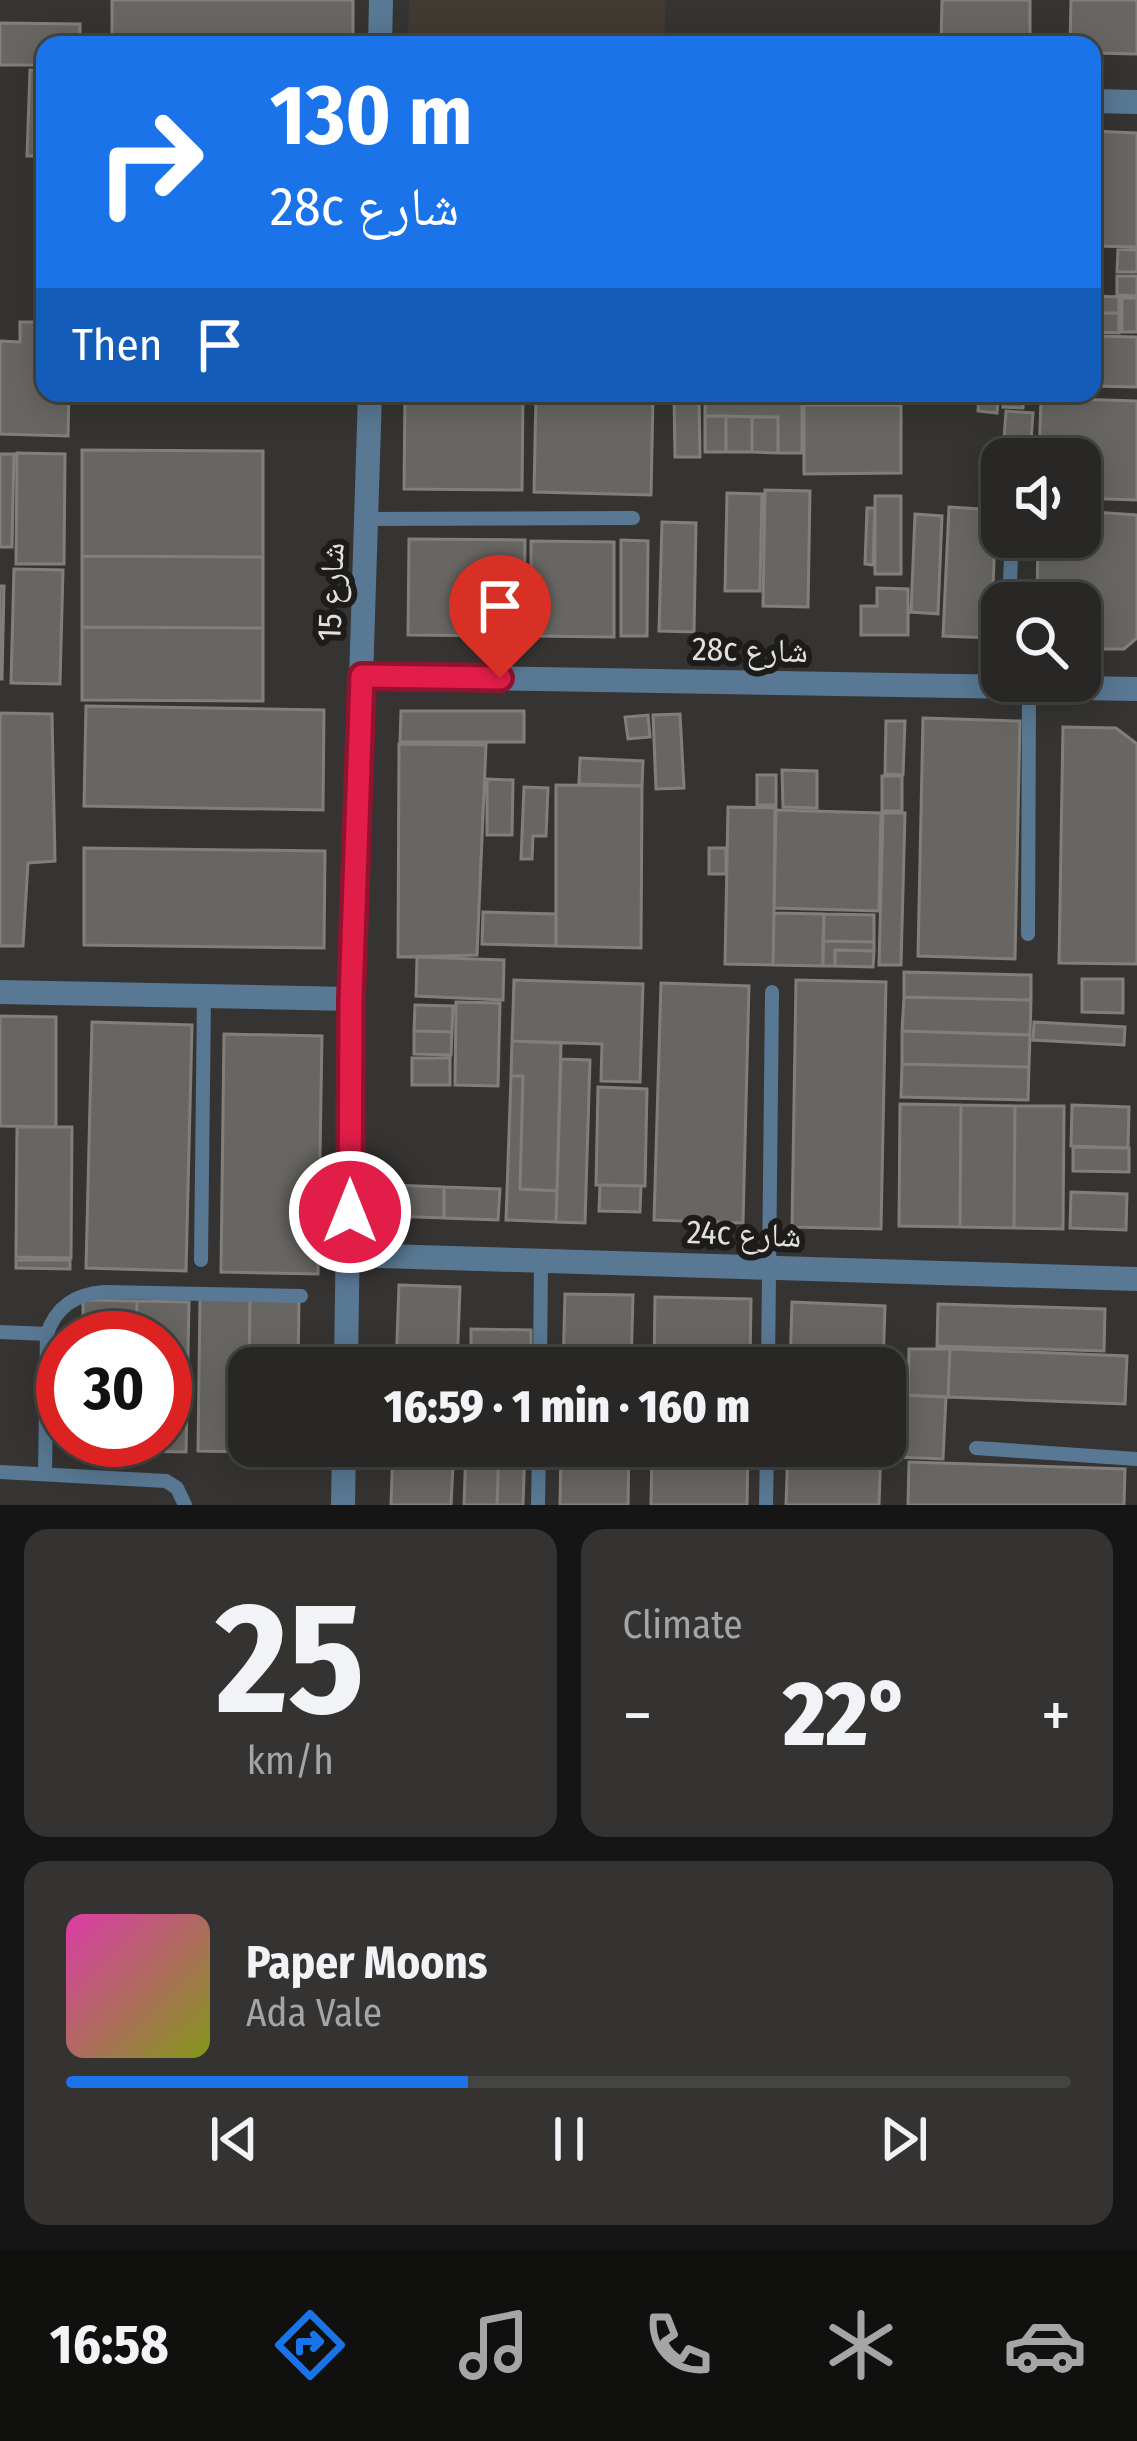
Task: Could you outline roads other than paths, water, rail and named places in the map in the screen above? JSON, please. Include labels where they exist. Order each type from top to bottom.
[{"type":"street","points":[[380,36],[381,0]]},
{"type":"street","points":[[1101,101],[1137,102]]},
{"type":"street","name":"شارع 15","points":[[347,1347],[351,999],[370,402]]},
{"type":"street","name":"28c شارع","points":[[362,676],[981,685]]},
{"type":"street","name":"28c شارع","points":[[1101,688],[1137,689]]},
{"type":"street","points":[[0,992],[351,999]]},
{"type":"street","name":"24c شارع","points":[[350,1255],[1137,1279]]},
{"type":"street","points":[[343,1505],[344,1467]]},
{"type":"lane","points":[[366,519],[633,518]]},
{"type":"lane","points":[[1015,702],[1028,934]]},
{"type":"lane","points":[[768,1347],[772,992]]},
{"type":"lane","points":[[201,1260],[204,996]]},
{"type":"lane","points":[[540,1347],[541,1260]]},
{"type":"lane","points":[[58,1311],[88,1293],[301,1296]]},
{"type":"lane","points":[[0,1332],[36,1334]]},
{"type":"lane","points":[[976,1448],[1137,1459]]},
{"type":"lane","points":[[44,1467],[44,1474]]},
{"type":"lane","points":[[538,1467],[538,1505]]},
{"type":"lane","points":[[766,1505],[767,1467]]},
{"type":"lane","points":[[0,1472],[166,1481],[177,1488],[184,1505]]}]
